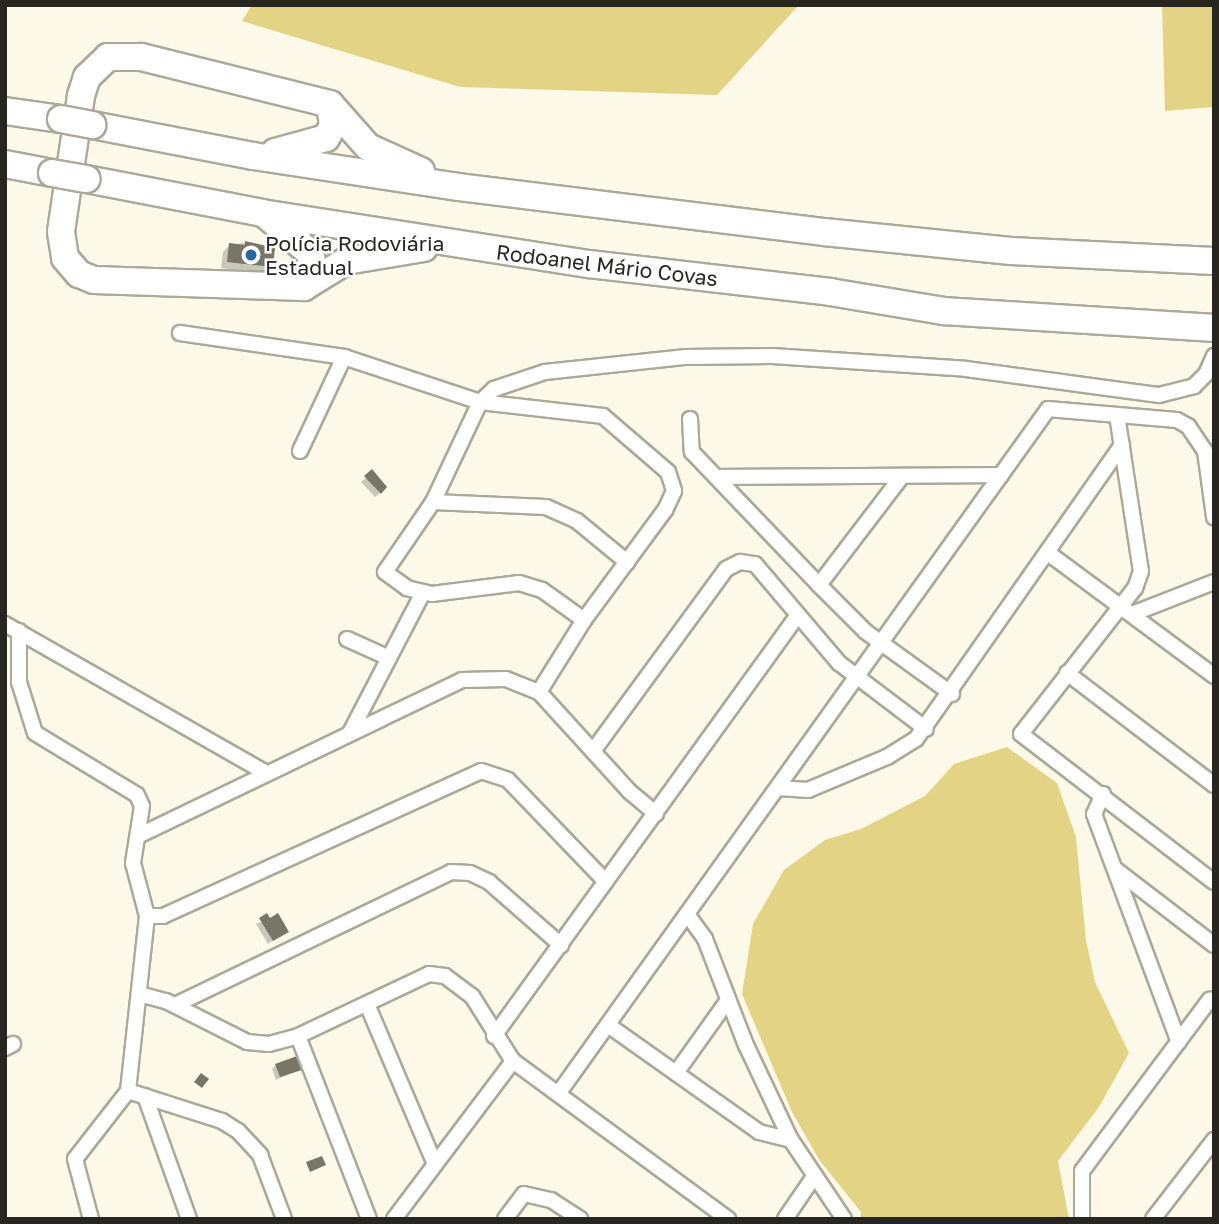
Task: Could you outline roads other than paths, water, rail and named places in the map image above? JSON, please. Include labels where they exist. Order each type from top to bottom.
[{"type":"highway","points":[[447,244],[346,261],[304,287],[94,280],[79,274],[65,258],[61,232],[81,96],[87,77],[102,60],[141,57],[330,104],[374,151],[458,187]]},
{"type":"highway","points":[[253,156],[323,140],[333,126],[330,104]]},
{"type":"highway","points":[[5,111],[61,119],[253,156],[458,187],[1011,251],[1214,261]]},
{"type":"highway","name":"Rodoanel Mário Covas","points":[[5,163],[262,213],[447,244],[944,311],[1214,328]]},
{"type":"highway","points":[[262,213],[310,254],[313,266],[304,287]]},
{"type":"street","points":[[180,333],[344,356],[480,402],[603,416],[668,472],[674,491],[584,620],[539,692]]},
{"type":"street","points":[[300,451],[344,356]]},
{"type":"street","points":[[584,620],[542,590],[519,583],[423,593],[399,584],[385,572],[433,502],[480,402],[494,388],[545,372],[686,357],[772,356],[966,369],[1158,396],[1194,386],[1206,374],[1214,356]]},
{"type":"street","points":[[558,1094],[1048,409],[1177,420],[1193,430],[1205,451],[1214,517]]},
{"type":"street","points":[[1117,415],[1143,563],[1126,610],[1067,673],[1021,734],[1103,794],[1214,882]]},
{"type":"street","points":[[690,419],[692,452],[719,477],[819,585],[881,643],[952,694]]},
{"type":"street","points":[[778,788],[808,790],[896,753],[926,729],[1122,445]]},
{"type":"street","points":[[719,477],[1001,475]]},
{"type":"street","points":[[819,585],[902,476]]},
{"type":"street","points":[[433,502],[546,507],[577,521],[627,562]]},
{"type":"street","points":[[1048,554],[1214,676]]},
{"type":"street","points":[[593,751],[726,569],[740,562],[755,564],[798,615],[857,677],[926,729]]},
{"type":"street","points":[[1126,610],[1214,582]]},
{"type":"street","points":[[350,733],[423,593]]},
{"type":"street","points":[[494,1036],[798,615]]},
{"type":"street","points":[[12,628],[266,772]]},
{"type":"street","points":[[12,628],[19,682],[35,733],[137,795],[142,806],[140,835],[133,863],[147,916],[128,1091],[75,1159],[91,1219]]},
{"type":"street","points":[[346,639],[389,658]]},
{"type":"street","points":[[1067,673],[1214,785]]},
{"type":"street","points":[[140,835],[266,772],[462,680],[506,678],[539,692],[630,792],[656,814]]},
{"type":"street","points":[[147,916],[163,916],[481,771],[508,780],[606,883]]},
{"type":"street","points":[[1103,794],[1094,814],[1179,1042]]},
{"type":"street","points":[[1114,868],[1214,945]]},
{"type":"street","points":[[175,1005],[451,872],[470,873],[489,882],[561,945]]},
{"type":"street","points":[[687,914],[705,939],[728,999],[791,1140],[844,1219]]},
{"type":"street","points":[[139,994],[175,1005],[247,1042],[269,1044],[299,1036],[429,974],[445,976],[472,996],[494,1036],[513,1061],[728,1219]]},
{"type":"street","points":[[676,1073],[728,999]]},
{"type":"street","points":[[1082,1219],[1082,1171],[1210,999]]},
{"type":"street","points":[[367,1003],[435,1164]]},
{"type":"street","points":[[608,1025],[759,1132],[791,1140]]},
{"type":"street","points":[[299,1036],[360,1205],[369,1219]]},
{"type":"street","points":[[394,1219],[513,1061]]},
{"type":"street","points":[[128,1091],[222,1121],[246,1138],[260,1155],[284,1219]]},
{"type":"street","points":[[145,1096],[189,1219]]},
{"type":"street","points":[[1153,1219],[1214,1140]]},
{"type":"street","points":[[785,1219],[815,1175]]},
{"type":"street","points":[[505,1219],[524,1194],[551,1200],[580,1219]]},
{"type":"place","name":"Polícia Rodoviária Estadual","points":[[251,255]]}]
